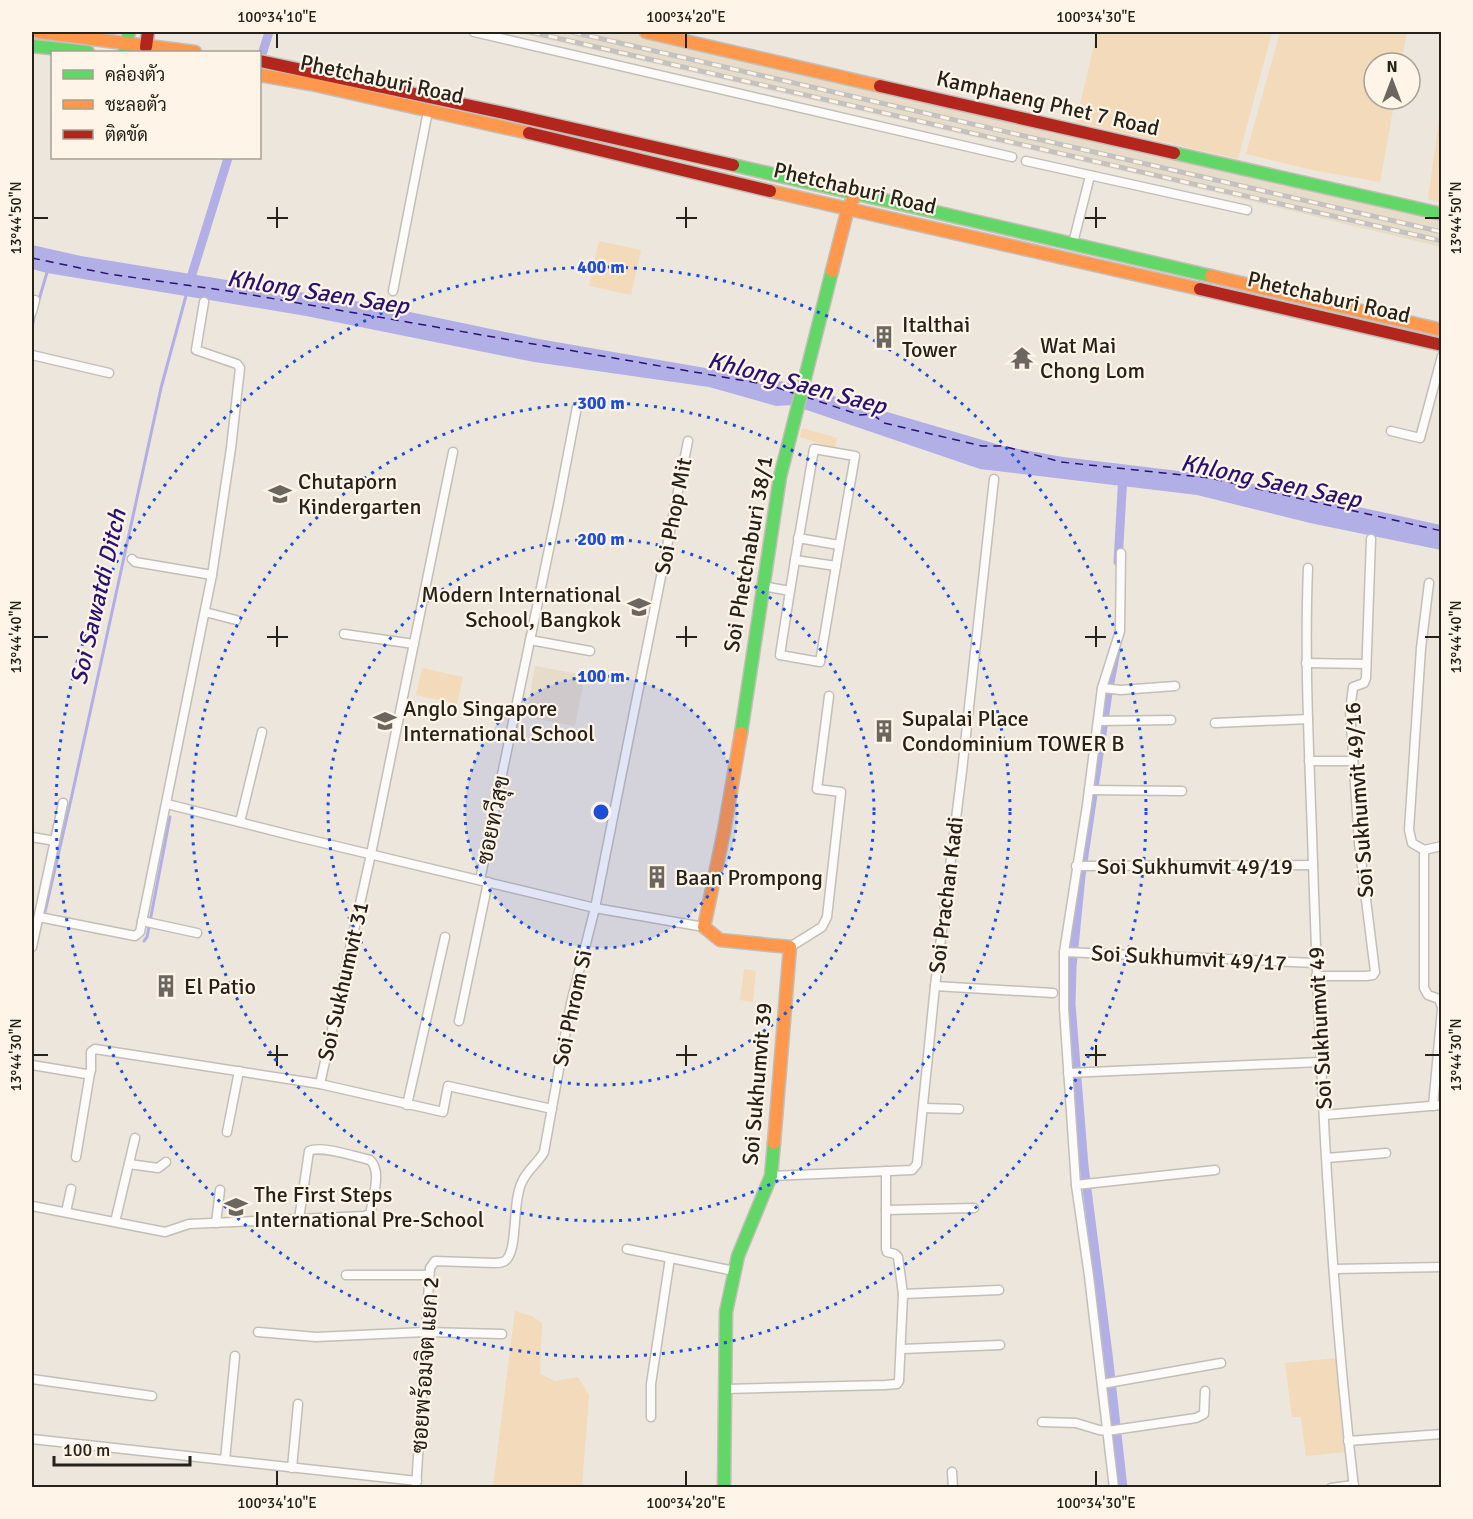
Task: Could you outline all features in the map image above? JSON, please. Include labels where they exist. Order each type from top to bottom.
[{"type":"main road","points":[[38,32],[126,49],[146,47],[185,51]]},
{"type":"main road","points":[[126,49],[129,32]]},
{"type":"main road","points":[[146,47],[148,32]]},
{"type":"main road","name":"Kamphaeng Phet 7 Road","points":[[646,32],[1442,214]]},
{"type":"main road","points":[[32,46],[79,51]]},
{"type":"main road","name":"Phetchaburi Road","points":[[265,62],[516,116],[1078,244],[1442,330]]},
{"type":"main road","name":"Phetchaburi Road","points":[[263,76],[514,130],[1442,345]]},
{"type":"main road","points":[[514,130],[516,116]]},
{"type":"main road","name":"Soi Phetchaburi 38/1","points":[[704,927],[737,754],[776,498],[848,208],[856,194]]},
{"type":"main road","points":[[1078,244],[1078,261]]},
{"type":"main road","points":[[704,927],[720,940],[790,947]]},
{"type":"main road","name":"Soi Sukhumvit 39","points":[[724,1488],[726,1312],[734,1271],[771,1176],[790,947]]},
{"type":"street","points":[[474,32],[1012,157]]},
{"type":"street","points":[[393,291],[428,111]]},
{"type":"street","points":[[1026,161],[1247,210]]},
{"type":"street","points":[[1078,244],[1090,176]]},
{"type":"street","points":[[32,312],[35,300]]},
{"type":"street","points":[[39,917],[135,936],[147,922],[167,804],[212,575],[231,448],[240,368],[237,364],[196,350],[204,302]]},
{"type":"street","points":[[32,355],[109,373]]},
{"type":"street","points":[[1391,430],[1420,438],[1442,356]]},
{"type":"street","name":"ซอยทวีสุข","points":[[459,1021],[530,640],[577,408]]},
{"type":"street","name":"Soi Phop Mit","points":[[595,908],[688,441]]},
{"type":"street","points":[[814,449],[855,456],[820,662],[780,655],[798,538],[814,449]]},
{"type":"street","name":"Soi Sukhumvit 31","points":[[90,1073],[91,1052],[95,1049],[320,1084],[371,854],[453,452]]},
{"type":"street","name":"Soi Prachan Kadi","points":[[771,1176],[912,1170],[917,1164],[934,986],[962,771],[994,479]]},
{"type":"street","points":[[798,538],[839,545]]},
{"type":"street","name":"Soi Sukhumvit 49/16","points":[[1316,975],[1366,976],[1373,975],[1375,972],[1359,843],[1351,692],[1353,687],[1364,683],[1371,539]]},
{"type":"street","points":[[1114,1488],[1076,1185],[1064,1009],[1064,952],[1102,688],[1120,632],[1121,553]]},
{"type":"street","points":[[132,559],[135,562],[212,575]]},
{"type":"street","points":[[795,560],[836,566]]},
{"type":"street","name":"Soi Sukhumvit 49","points":[[1308,568],[1306,663],[1315,963],[1334,1269],[1348,1441],[1354,1486]]},
{"type":"street","points":[[1429,583],[1421,648],[1409,830],[1412,843],[1424,850],[1442,846]]},
{"type":"street","points":[[762,586],[790,591]]},
{"type":"street","points":[[205,612],[236,620]]},
{"type":"street","points":[[344,634],[414,644]]},
{"type":"street","points":[[530,640],[590,651]]},
{"type":"street","points":[[1306,663],[1366,664]]},
{"type":"street","points":[[1102,688],[1121,690],[1175,686]]},
{"type":"street","points":[[790,947],[822,927],[827,917],[841,792],[817,789],[829,696]]},
{"type":"street","points":[[1215,723],[1308,719]]},
{"type":"street","points":[[1098,721],[1171,720]]},
{"type":"street","points":[[240,822],[262,732]]},
{"type":"street","points":[[1309,761],[1353,760]]},
{"type":"street","points":[[1089,790],[1182,791]]},
{"type":"street","points":[[32,947],[63,803]]},
{"type":"street","points":[[167,804],[595,908],[704,927]]},
{"type":"street","points":[[32,837],[55,841]]},
{"type":"street","points":[[1324,1115],[1437,1106],[1442,1008],[1439,999],[1428,995],[1424,988],[1424,850]]},
{"type":"street","name":"Soi Sukhumvit 49/19","points":[[1076,866],[1313,865]]},
{"type":"street","name":"Soi Phrom Si","points":[[552,1109],[572,1003],[595,908]]},
{"type":"street","points":[[147,922],[197,933]]},
{"type":"street","points":[[407,1105],[445,937]]},
{"type":"street","name":"Soi Sukhumvit 49/17","points":[[1064,952],[1315,963]]},
{"type":"street","points":[[934,986],[1053,993]]},
{"type":"street","points":[[1068,1073],[1320,1062]]},
{"type":"street","points":[[32,1065],[90,1073],[76,1156]]},
{"type":"street","points":[[227,1132],[239,1071]]},
{"type":"street","points":[[320,1084],[443,1112],[447,1086],[552,1109]]},
{"type":"street","points":[[923,1108],[959,1109]]},
{"type":"street","name":"ซอยพร้อมจิต แยก 2","points":[[416,1484],[429,1275],[435,1261],[501,1263],[507,1259],[511,1249],[518,1192],[522,1181],[544,1152],[552,1109]]},
{"type":"street","points":[[115,1222],[135,1138]]},
{"type":"street","points":[[32,1206],[165,1232],[189,1224],[216,1223],[364,1216],[370,1214],[378,1171],[375,1164],[370,1160],[313,1149],[309,1151],[299,1219]]},
{"type":"street","points":[[1327,1158],[1386,1153]]},
{"type":"street","points":[[129,1164],[158,1168],[166,1162]]},
{"type":"street","points":[[1076,1185],[1215,1170]]},
{"type":"street","points":[[725,1389],[897,1384],[900,1381],[903,1294],[898,1257],[887,1252],[886,1249],[886,1171]]},
{"type":"street","points":[[66,1212],[71,1188]]},
{"type":"street","points":[[216,1223],[220,1190]]},
{"type":"street","points":[[886,1210],[974,1208]]},
{"type":"street","points":[[627,1249],[734,1271]]},
{"type":"street","points":[[651,1417],[651,1384],[670,1258]]},
{"type":"street","points":[[1334,1269],[1442,1268]]},
{"type":"street","points":[[346,1275],[429,1275]]},
{"type":"street","points":[[903,1294],[999,1290]]},
{"type":"street","points":[[258,1332],[316,1337],[425,1332],[502,1334]]},
{"type":"street","points":[[902,1349],[1000,1345]]},
{"type":"street","points":[[225,1460],[236,1356]]},
{"type":"street","points":[[1102,1384],[1221,1363]]},
{"type":"street","points":[[32,1378],[152,1396]]},
{"type":"street","points":[[1042,1422],[1076,1423],[1107,1431],[1201,1416],[1204,1414],[1204,1391]]},
{"type":"street","points":[[292,1468],[298,1404]]},
{"type":"street","points":[[1348,1441],[1442,1434]]},
{"type":"street","points":[[32,1440],[225,1460],[416,1484]]},
{"type":"street","points":[[952,1472],[953,1488]]},
{"type":"street","points":[[1331,1488],[1354,1486]]},
{"type":"shaded area","points":[[514,32],[672,32],[1441,217],[1441,247],[1175,183]]},
{"type":"shaded area","points":[[1097,32],[1272,32],[1238,159],[1076,122]]},
{"type":"shaded area","points":[[1280,32],[1407,32],[1403,51],[1362,51],[1362,111],[1393,111],[1380,182],[1312,170],[1246,154]]},
{"type":"shaded area","points":[[1441,107],[1442,203],[1428,199]]},
{"type":"shaded area","points":[[599,241],[641,250],[631,295],[589,286]]},
{"type":"shaded area","points":[[802,428],[837,438],[835,449],[800,437]]},
{"type":"shaded area","points":[[535,666],[585,675],[575,726],[526,717]]},
{"type":"shaded area","points":[[422,668],[463,677],[457,704],[416,695]]},
{"type":"shaded area","points":[[744,969],[756,971],[753,1002],[740,1000]]},
{"type":"shaded area","points":[[515,1311],[532,1316],[542,1323],[540,1374],[555,1381],[578,1377],[589,1395],[582,1487],[493,1487]]},
{"type":"shaded area","points":[[1337,1358],[1346,1452],[1306,1456],[1301,1417],[1292,1417],[1285,1363]]},
{"type":"water","points":[[32,245],[81,256],[367,303],[539,339],[785,382],[1003,446],[1063,457],[1212,475],[1441,525],[1441,550],[1310,523],[1197,495],[980,469],[792,405],[776,406],[709,387],[534,362],[306,316],[47,273],[32,269]]},
{"type":"waterway","points":[[261,58],[269,32]]},
{"type":"waterway","points":[[189,284],[228,159]]},
{"type":"waterway","name":"Soi Sawatdi Ditch","points":[[38,303],[48,269]]},
{"type":"waterway","name":"Soi Sawatdi Ditch","points":[[45,912],[161,388],[187,292]]},
{"type":"waterway","name":"Soi Sawatdi Ditch","points":[[32,328],[35,312]]},
{"type":"waterway","points":[[1118,562],[1123,474]]},
{"type":"waterway","points":[[1116,651],[1081,876],[1072,967],[1071,1004],[1084,1166],[1123,1488]]},
{"type":"waterway","name":"Soi Sawatdi Ditch","points":[[144,941],[147,937],[170,817]]},
{"type":"ferry route","points":[[32,258],[109,274],[235,292],[769,385],[796,394]]},
{"type":"ferry route","points":[[806,397],[860,415],[872,414],[884,423],[982,446],[1003,446],[1061,462],[1210,478],[1442,531]]},
{"type":"railway","points":[[531,32],[1442,241]]},
{"type":"railway","points":[[572,32],[1442,232]]},
{"type":"traffic: fast","points":[[125,51],[129,32]]},
{"type":"traffic: fast","points":[[32,46],[79,51]]},
{"type":"traffic: fast","points":[[1174,153],[1442,214]]},
{"type":"traffic: fast","points":[[733,165],[1211,276]]},
{"type":"traffic: fast","points":[[741,733],[780,477],[832,271]]},
{"type":"traffic: fast","points":[[724,1488],[726,1312],[738,1256],[771,1176],[774,1143]]},
{"type":"traffic: slow","points":[[38,32],[187,51]]},
{"type":"traffic: slow","points":[[646,32],[880,86]]},
{"type":"traffic: slow","points":[[261,75],[311,84],[529,133]]},
{"type":"traffic: slow","points":[[770,191],[1200,289]]},
{"type":"traffic: slow","points":[[832,271],[848,208],[856,194]]},
{"type":"traffic: slow","points":[[1211,276],[1442,330]]},
{"type":"traffic: slow","points":[[741,733],[704,927],[720,940],[790,947],[774,1143]]},
{"type":"traffic: jam","points":[[146,47],[148,32]]},
{"type":"traffic: jam","points":[[261,61],[733,165]]},
{"type":"traffic: jam","points":[[880,86],[1174,153]]},
{"type":"traffic: jam","points":[[529,133],[770,191]]},
{"type":"traffic: jam","points":[[1200,289],[1442,345]]},
{"type":"place","name":"Italthai Tower","points":[[884,337]]},
{"type":"place","name":"Wat Mai Chong Lom","points":[[1022,358]]},
{"type":"place","name":"Chutaporn Kindergarten","points":[[280,494]]},
{"type":"place","name":"Modern International School, Bangkok","points":[[639,607]]},
{"type":"place","name":"Anglo Singapore International School","points":[[385,721]]},
{"type":"place","name":"Supalai Place Condominium TOWER B","points":[[884,731]]},
{"type":"place","name":"Baan Prompong","points":[[657,877]]},
{"type":"place","name":"El Patio","points":[[166,986]]},
{"type":"place","name":"The First Steps International Pre-School","points":[[236,1207]]},
{"type":"water label","name":"Khlong Saen Saep","points":[[318,292]]},
{"type":"water label","name":"Khlong Saen Saep","points":[[797,383]]},
{"type":"water label","name":"Khlong Saen Saep","points":[[1271,481]]}]
